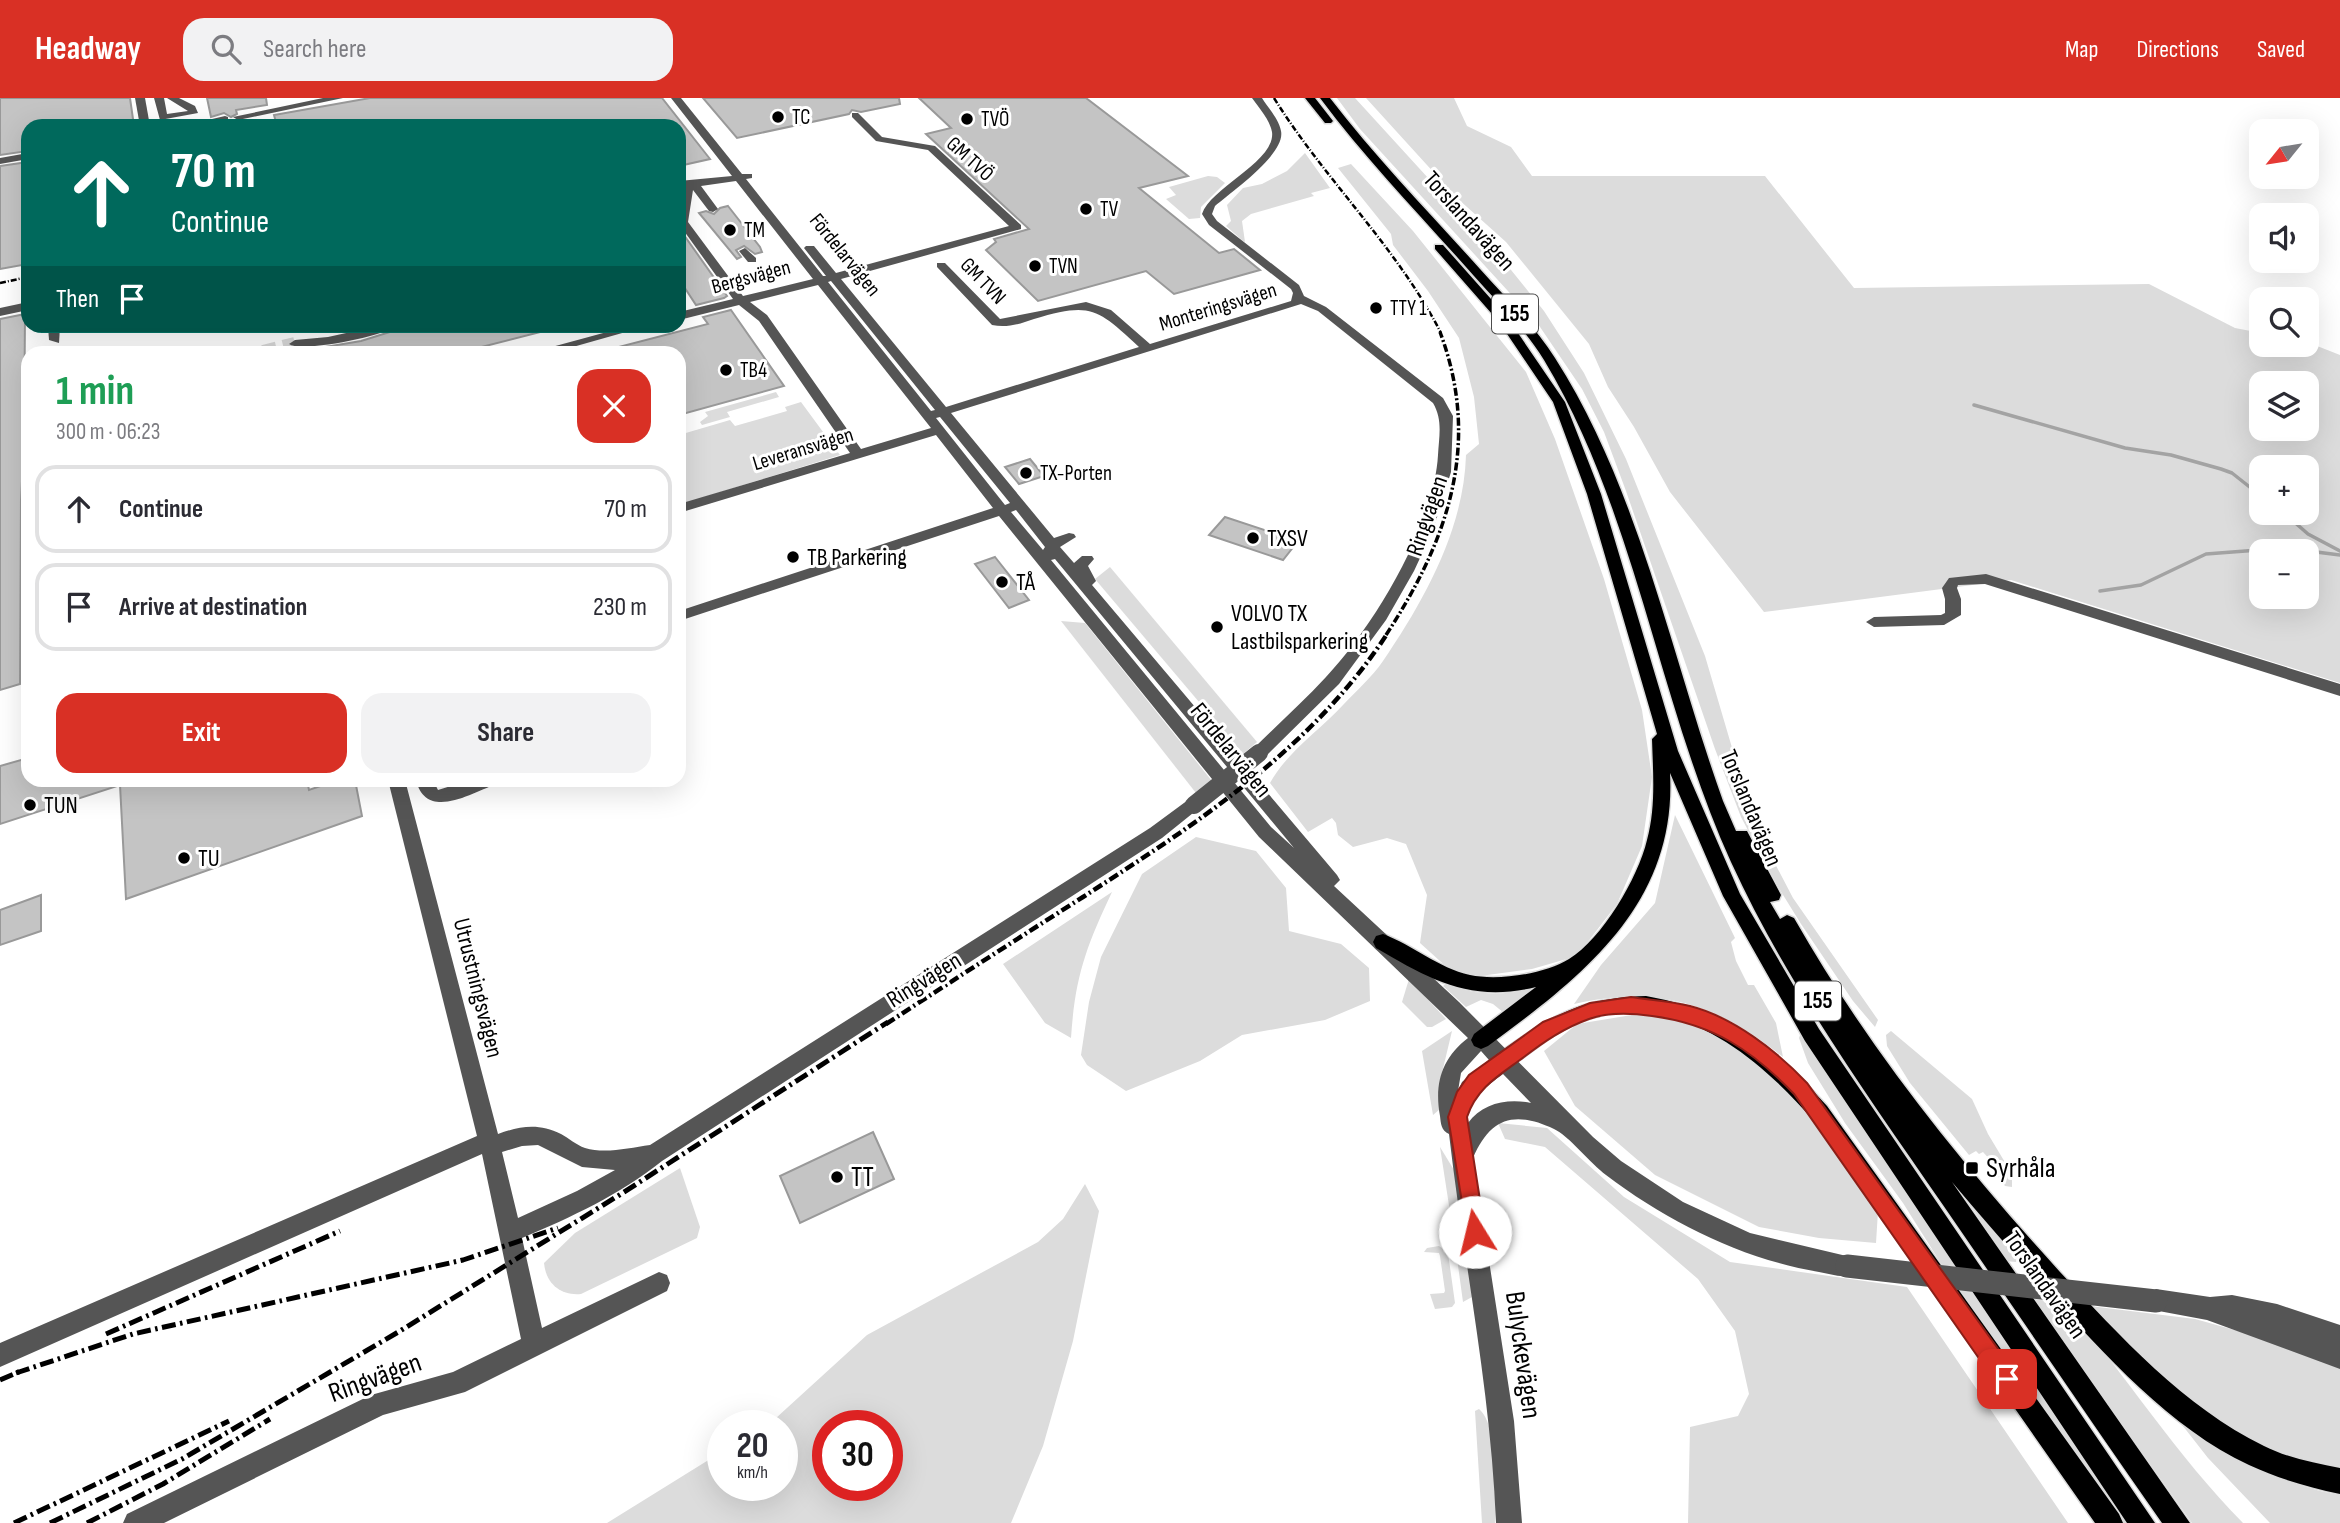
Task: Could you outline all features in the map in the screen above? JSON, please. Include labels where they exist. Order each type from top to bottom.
[{"type":"main road","name":"Torslandavägen","points":[[1310,98],[1503,320],[1559,402],[1594,494],[1670,751],[1732,896],[1790,998],[2142,1523]]},
{"type":"main road","name":"Torslandavägen","points":[[1325,98],[1370,153],[1520,320],[1548,356],[1575,402],[1616,495],[1699,759],[1742,864],[1801,974],[1881,1099],[2177,1523]]},
{"type":"main road","points":[[1481,1040],[1532,1005],[1584,961],[1622,918],[1634,897],[1652,855],[1662,812],[1664,786],[1660,737],[1651,687]]},
{"type":"main road","points":[[1699,759],[1714,782],[1796,939],[1847,1024],[1937,1150],[1978,1198],[2100,1332],[2179,1405],[2249,1452],[2298,1473],[2340,1481]]},
{"type":"main road","points":[[1383,942],[1436,973],[1480,986],[1524,983],[1584,961]]},
{"type":"main road","points":[[1503,1060],[1562,1021],[1603,1007],[1631,1005],[1689,1013],[1730,1031],[1761,1051],[1793,1081],[1820,1113],[2110,1523]]},
{"type":"street","points":[[140,98],[144,119]]},
{"type":"street","points":[[159,98],[163,118],[183,117],[193,113],[192,108],[172,98]]},
{"type":"street","points":[[238,117],[338,98]]},
{"type":"street","name":"Fördelarvägen","points":[[676,98],[706,136],[834,277],[938,412]]},
{"type":"street","name":"Monteringsvägen","points":[[938,412],[1296,303],[1299,298],[1296,287],[1213,223],[1207,214],[1210,205],[1268,154],[1276,141],[1277,131],[1257,98]]},
{"type":"street","points":[[258,113],[259,119]]},
{"type":"street","name":"GM TVÖ","points":[[834,277],[1017,228],[932,148],[879,139],[855,115]]},
{"type":"street","points":[[0,161],[21,157]]},
{"type":"street","points":[[688,184],[744,177]]},
{"type":"street","name":"Fördelarvägen","points":[[744,177],[819,279],[938,412]]},
{"type":"street","points":[[688,184],[713,209]]},
{"type":"street","points":[[686,226],[740,300],[763,318],[858,454]]},
{"type":"street","name":"GM TVN","points":[[941,265],[996,322],[1014,321],[1087,304],[1106,309],[1147,348]]},
{"type":"street","name":"Bergsvägen","points":[[686,314],[834,277]]},
{"type":"street","name":"Ringvägen","points":[[508,1221],[589,1196],[634,1171],[654,1154],[1156,833],[1259,753],[1333,680],[1381,616],[1407,571],[1426,530],[1441,482],[1446,453],[1447,416],[1438,401],[1322,309],[1299,298]]},
{"type":"street","points":[[0,313],[21,308]]},
{"type":"street","points":[[54,333],[55,340]]},
{"type":"street","points":[[295,344],[328,341],[362,333]]},
{"type":"street","points":[[563,346],[614,333]]},
{"type":"street","points":[[938,412],[939,430],[1047,545]]},
{"type":"street","points":[[938,412],[1047,545]]},
{"type":"street","name":"Leveransvägen","points":[[686,507],[939,430]]},
{"type":"street","points":[[686,614],[1013,506]]},
{"type":"street","name":"Fördelarvägen","points":[[1013,506],[1094,597],[1383,942]]},
{"type":"street","points":[[1047,545],[1069,537]]},
{"type":"street","name":"Fördelarvägen","points":[[1047,545],[1265,832],[1383,942],[1563,1122],[1613,1168],[1675,1209],[1705,1226],[1777,1252],[1847,1266],[2210,1309]]},
{"type":"street","name":"Fördelarvägen","points":[[1087,559],[1080,564],[1081,570],[1094,587],[1094,597]]},
{"type":"street","points":[[1874,622],[1944,620],[1953,615],[1953,599],[1949,588],[1954,581],[1986,579],[2340,690]]},
{"type":"street","name":"Utrustningsvägen","points":[[398,787],[508,1221]]},
{"type":"street","points":[[426,787],[435,797],[447,796],[471,787]]},
{"type":"street","name":"Bulyckevägen","points":[[1462,1148],[1453,1132],[1447,1084],[1455,1062],[1481,1040]]},
{"type":"street","name":"Bulyckevägen","points":[[1503,1060],[1476,1081],[1464,1098],[1457,1117],[1499,1389],[1509,1523]]},
{"type":"street","points":[[1462,1148],[1490,1114],[1502,1110],[1524,1109],[1563,1122]]},
{"type":"street","name":"Ringvägen","points":[[0,1354],[490,1144],[536,1135],[553,1140],[581,1157],[611,1161],[654,1154]]},
{"type":"street","points":[[508,1221],[534,1344]]},
{"type":"street","name":"Ringvägen","points":[[136,1523],[380,1404],[456,1383],[659,1283]]},
{"type":"street","points":[[2210,1309],[2232,1307],[2277,1316],[2340,1337]]},
{"type":"street","points":[[2210,1309],[2240,1323],[2302,1341],[2340,1357]]},
{"type":"shaded area","points":[[1337,98],[1355,98],[1503,260],[1544,311],[1584,373],[1626,459],[1705,656],[1738,768],[1770,854],[1793,898],[1878,1020],[1875,1027],[1853,1001],[1801,924],[1741,817],[1626,491],[1604,432],[1582,389],[1538,324],[1360,129]]},
{"type":"shaded area","points":[[1366,98],[1454,98],[1467,126],[1511,147],[1532,176],[1765,176],[1854,288],[2149,284],[2235,328],[2249,331],[2249,357],[2319,357],[2319,347],[2340,355],[2340,683],[2011,580],[1764,612],[1670,492],[1608,387],[1589,344],[1506,242],[1457,198]]},
{"type":"shaded area","points":[[1305,153],[1330,188],[1311,193],[1314,196],[1251,214],[1242,221],[1245,242],[1243,241],[1226,226],[1231,221],[1227,205],[1243,188],[1262,184],[1287,171]]},
{"type":"shaded area","points":[[1351,164],[1413,231],[1526,372],[1555,439],[1604,579],[1642,710],[1652,777],[1642,846],[1617,904],[1577,956],[1532,969],[1480,976],[1451,971],[1420,943],[1427,895],[1406,844],[1387,838],[1353,847],[1338,835],[1336,823],[1332,818],[1308,832],[1270,783],[1294,752],[1374,673],[1413,614],[1450,537],[1464,483],[1466,455],[1479,444],[1474,397],[1459,338],[1393,245],[1391,234],[1338,168]]},
{"type":"shaded area","points":[[1208,176],[1217,177],[1225,183],[1201,207],[1200,218],[1189,219],[1166,199],[1176,195],[1169,187]]},
{"type":"shaded area","points":[[776,392],[779,397],[727,412],[730,417],[702,425],[700,422],[708,416],[705,412]]},
{"type":"shaded area","points":[[801,402],[840,455],[686,503],[686,433],[730,420],[735,426],[787,411],[785,407]]},
{"type":"shaded area","points":[[1110,567],[1257,742],[1243,754],[1095,579]]},
{"type":"shaded area","points":[[1061,621],[1085,623],[1212,781],[1196,793]]},
{"type":"shaded area","points":[[1675,815],[1735,938],[1731,942],[1736,961],[1748,985],[1754,985],[1776,1023],[1783,1057],[1734,1024],[1685,1003],[1633,996],[1574,1004],[1601,965],[1655,903]]},
{"type":"shaded area","points":[[1196,837],[1256,851],[1286,888],[1289,931],[1341,944],[1369,968],[1370,1001],[1325,1020],[1242,1035],[1200,1061],[1126,1091],[1087,1065],[1081,1055],[1089,1002],[1101,957],[1142,874]]},
{"type":"shaded area","points":[[1112,892],[1083,963],[1075,997],[1071,1038],[1045,1023],[1003,964]]},
{"type":"shaded area","points":[[1409,979],[1446,1019],[1427,1027],[1402,1002]]},
{"type":"shaded area","points":[[1446,984],[1487,993],[1530,989],[1534,992],[1504,1013],[1493,1004],[1481,1000],[1466,1007],[1443,986]]},
{"type":"shaded area","points":[[1644,1013],[1687,1021],[1729,1036],[1795,1095],[1878,1211],[1876,1243],[1819,1238],[1759,1227],[1655,1175],[1575,1106],[1544,1051],[1577,1024]]},
{"type":"shaded area","points":[[1452,1031],[1441,1077],[1440,1109],[1433,1115],[1422,1051]]},
{"type":"shaded area","points":[[1891,1031],[1972,1099],[1988,1134],[2012,1174],[2012,1187],[2005,1186],[1989,1164],[1992,1162],[1983,1152],[1979,1154],[1976,1151],[1969,1155],[1910,1083],[1887,1046],[1886,1035]]},
{"type":"shaded area","points":[[1801,1032],[1867,1135],[2130,1523],[2121,1523],[1964,1300],[1903,1203],[1845,1123],[1808,1063],[1799,1038]]},
{"type":"shaded area","points":[[1498,1123],[1547,1128],[1624,1197],[1730,1262],[1907,1287],[2068,1523],[1688,1523],[1690,1427],[1738,1416],[1749,1394],[1735,1331],[1698,1279],[1545,1147],[1505,1139]]},
{"type":"shaded area","points":[[1440,1147],[1454,1170],[1459,1203],[1453,1214],[1450,1212]]},
{"type":"shaded area","points":[[680,1168],[700,1227],[697,1238],[581,1294],[561,1291],[551,1283],[544,1263],[575,1233]]},
{"type":"shaded area","points":[[1085,1184],[1099,1211],[1073,1341],[1043,1446],[1011,1523],[607,1523],[707,1461],[707,1501],[798,1501],[798,1410],[785,1410],[867,1335],[1038,1242],[1063,1219]]},
{"type":"shaded area","points":[[1966,1197],[2027,1263],[2005,1261]]},
{"type":"shaded area","points":[[1439,1246],[1448,1253],[1455,1303],[1452,1307],[1435,1309],[1430,1294],[1445,1291],[1440,1256],[1439,1253],[1424,1252],[1427,1248]]},
{"type":"shaded area","points":[[1460,1250],[1469,1265],[1472,1297],[1463,1302],[1456,1251]]},
{"type":"shaded area","points":[[2033,1299],[2065,1303],[2196,1471],[2243,1523],[2192,1523]]},
{"type":"shaded area","points":[[2090,1306],[2195,1319],[2289,1345],[2340,1368],[2340,1470],[2321,1467],[2279,1453],[2215,1420],[2170,1386]]},
{"type":"shaded area","points":[[1479,1409],[1490,1430],[1493,1446],[1496,1480],[1495,1523],[1482,1523],[1475,1411]]},
{"type":"shaded area","points":[[2172,1412],[2273,1473],[2295,1483],[2340,1495],[2340,1523],[2270,1523],[2208,1458]]},
{"type":"building","points":[[0,98],[130,98],[133,119],[21,119],[21,152],[0,155]]},
{"type":"building","points":[[207,98],[266,98],[267,105],[236,110],[237,114],[231,117],[224,113],[211,117]]},
{"type":"building","points":[[370,98],[662,98],[679,119],[275,119],[274,115]]},
{"type":"building","name":"TC","points":[[703,98],[899,98],[900,104],[861,112],[852,110],[849,114],[737,138]]},
{"type":"building","name":"TV","points":[[919,98],[1086,98],[1188,176],[1139,188],[1219,253],[1234,249],[1260,270],[1174,294],[1146,271],[1038,301],[986,250],[996,242],[994,239],[1029,229],[926,134],[951,128]]},
{"type":"building","points":[[686,128],[710,159],[686,164]]},
{"type":"building","points":[[21,163],[21,265],[0,269],[0,166]]},
{"type":"building","name":"TM","points":[[728,206],[762,252],[755,254],[744,246],[736,250],[741,257],[737,259],[699,213],[706,211],[714,214],[720,208]]},
{"type":"building","points":[[686,238],[727,296],[696,305],[686,290]]},
{"type":"building","name":"TB4","points":[[731,310],[784,386],[686,413],[686,346],[623,346],[673,333],[686,333],[686,330],[708,324],[703,317]]},
{"type":"building","points":[[21,315],[21,333],[25,333],[25,346],[21,346],[20,684],[0,690],[0,319]]},
{"type":"building","points":[[387,333],[536,333],[485,346],[331,346]]},
{"type":"building","name":"TX-Porten","points":[[1030,459],[1044,476],[1019,484],[1005,467]]},
{"type":"building","name":"TXSV","points":[[1225,517],[1298,541],[1283,560],[1209,535]]},
{"type":"building","name":"TÅ","points":[[995,557],[1029,600],[1009,608],[975,564]]},
{"type":"building","name":"TU","points":[[21,760],[21,787],[114,787],[0,824],[0,766]]},
{"type":"building","name":"TU","points":[[120,787],[308,787],[309,790],[318,787],[356,787],[362,816],[126,899]]},
{"type":"building","points":[[41,895],[41,931],[0,945],[0,910]]},
{"type":"building","name":"TT","points":[[873,1132],[894,1179],[800,1223],[780,1176]]},
{"type":"waterway","points":[[1974,405],[2125,448],[2171,455],[2221,469],[2232,473],[2249,486]]},
{"type":"waterway","points":[[2298,525],[2308,534],[2340,551]]},
{"type":"waterway","points":[[2100,591],[2141,585],[2206,554],[2285,548],[2340,555]]},
{"type":"tunnel","points":[[287,346],[295,344]]},
{"type":"railway","points":[[1274,98],[1315,157],[1404,272],[1441,333]]},
{"type":"railway","points":[[0,283],[21,278]]},
{"type":"railway","points":[[1386,635],[1426,563],[1452,490],[1458,452],[1458,413],[1452,373],[1440,332]]},
{"type":"railway","points":[[886,1024],[1168,841],[1249,781],[1288,749],[1324,713],[1357,675],[1387,634]]},
{"type":"railway","points":[[50,1523],[182,1459],[400,1331],[621,1194],[888,1022]]},
{"type":"railway","points":[[16,1373],[133,1334],[463,1260],[558,1228]]},
{"type":"railway","points":[[106,1334],[340,1231]]},
{"type":"railway","points":[[16,1373],[23,1370]]},
{"type":"railway","points":[[0,1380],[16,1373]]},
{"type":"railway","points":[[87,1523],[163,1484],[270,1419]]},
{"type":"railway","points":[[14,1523],[229,1421]]},
{"type":"place","name":"TC","points":[[778,117]]},
{"type":"place","name":"TVÖ","points":[[967,119]]},
{"type":"place","name":"TV","points":[[1086,209]]},
{"type":"place","name":"TM","points":[[730,230]]},
{"type":"place","name":"TVN","points":[[1035,266]]},
{"type":"place","name":"TTY 1","points":[[1376,308]]},
{"type":"place","name":"TB4","points":[[726,370]]},
{"type":"place","name":"TX-Porten","points":[[1026,473]]},
{"type":"place","name":"TXSV","points":[[1253,538]]},
{"type":"place","name":"TB Parkering","points":[[793,557]]},
{"type":"place","name":"TÅ","points":[[1002,582]]},
{"type":"place","name":"VOLVO TX Lastbilsparkering","points":[[1217,627]]},
{"type":"place","name":"TUN","points":[[30,805]]},
{"type":"place","name":"TU","points":[[184,858]]},
{"type":"place","name":"Syrhåla","points":[[1972,1168]]},
{"type":"place","name":"TT","points":[[837,1177]]},
{"type":"route","points":[[1475,1232],[1457,1117],[1459,1107],[1476,1081],[1549,1028],[1577,1014],[1603,1007],[1631,1005],[1689,1013],[1745,1040],[1761,1051],[1800,1088],[2007,1379]]}]
